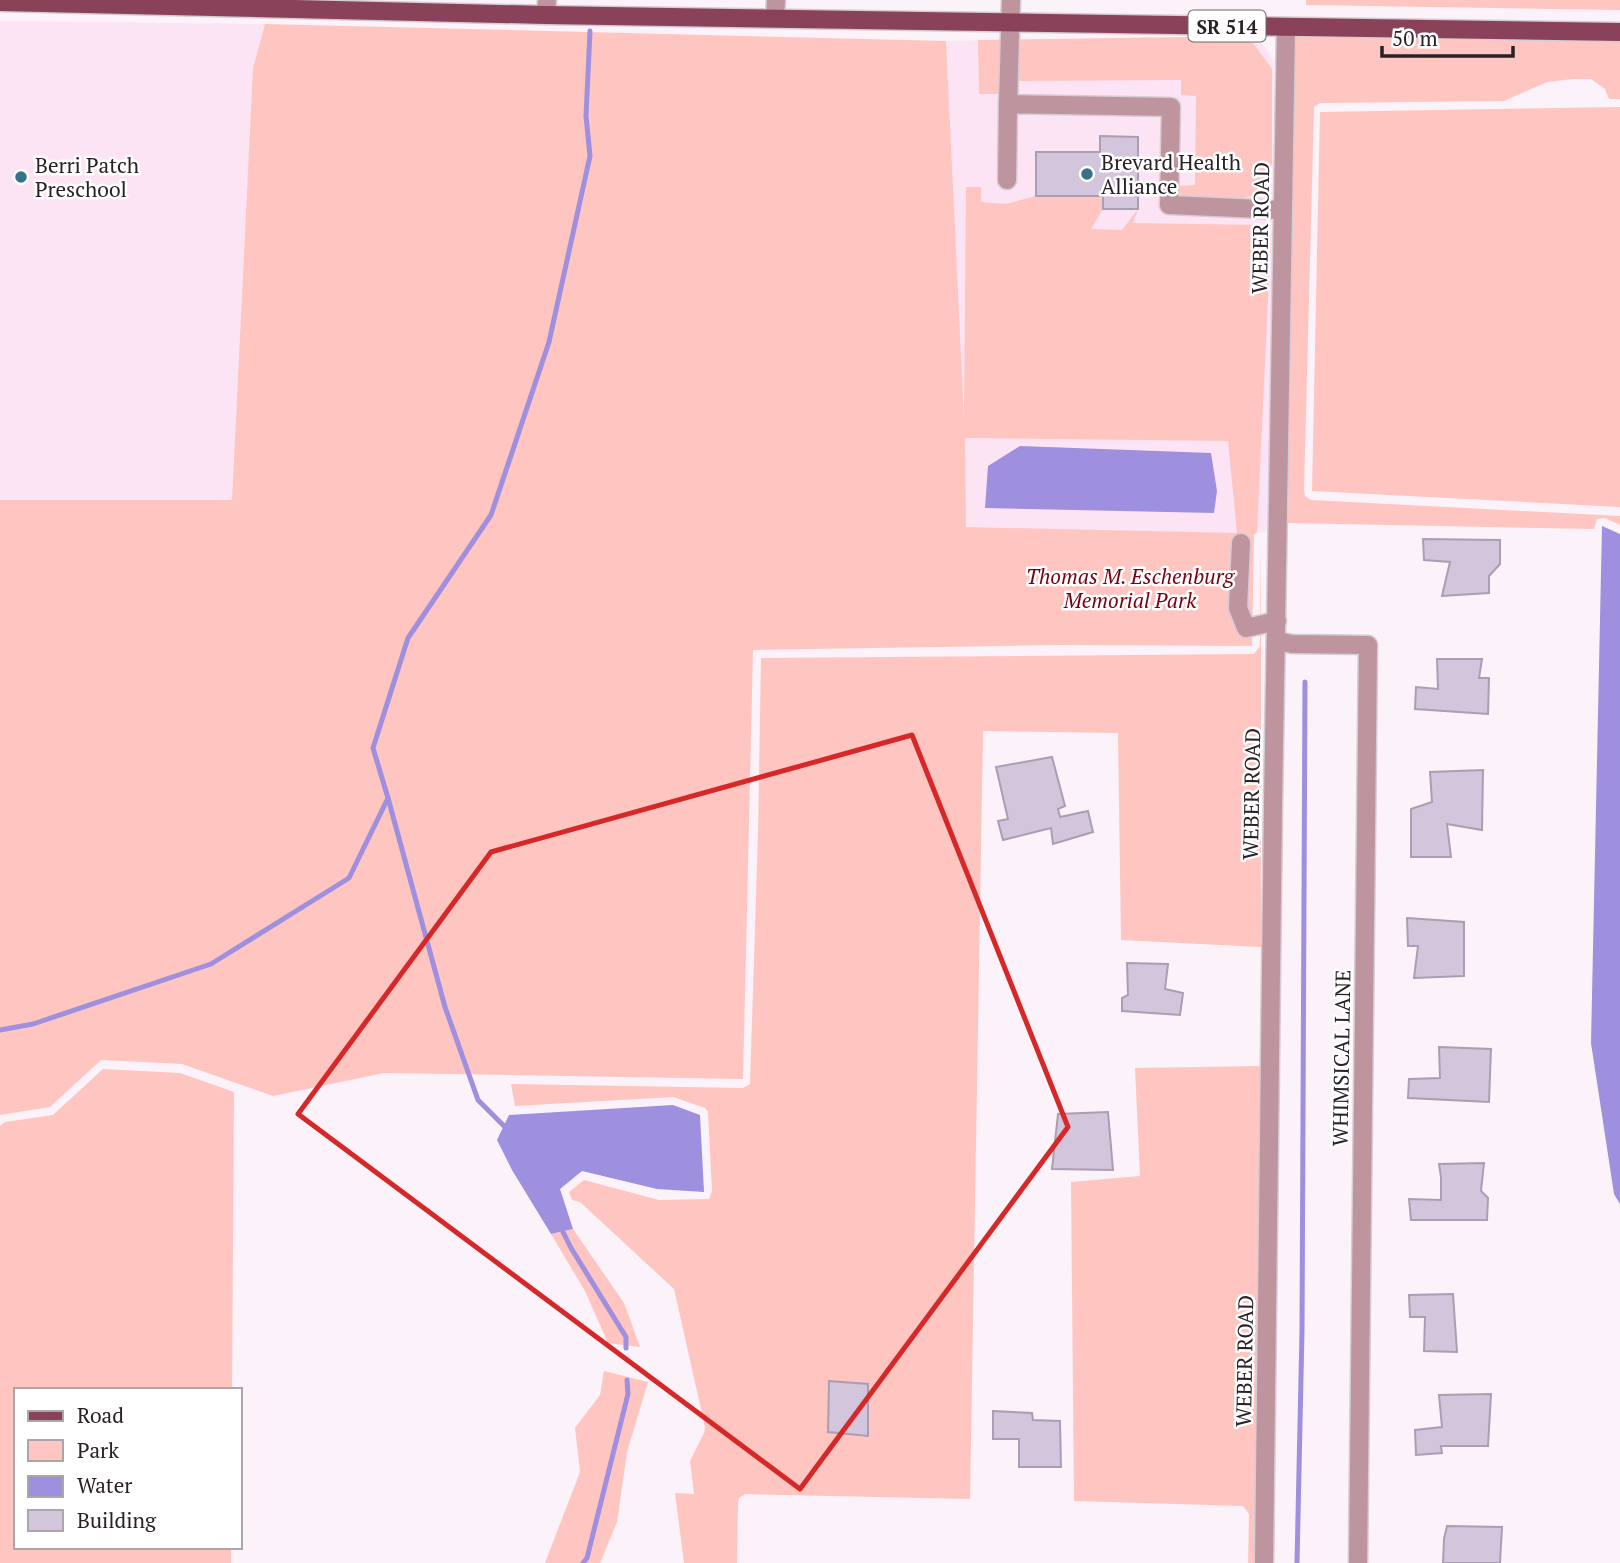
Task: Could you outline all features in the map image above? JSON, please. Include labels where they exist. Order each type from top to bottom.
[{"type":"main road","name":"SR 514","points":[[0,2],[775,9],[1010,23],[1620,32]]},
{"type":"street","points":[[1007,180],[1011,0]]},
{"type":"street","name":"WEBER ROAD","points":[[1264,1563],[1286,27]]},
{"type":"street","points":[[1008,104],[1171,107],[1169,205],[1283,210]]},
{"type":"street","points":[[1241,543],[1237,608],[1246,628],[1277,621]]},
{"type":"street","name":"WHIMSICAL LANE","points":[[1277,640],[1292,644],[1368,645],[1358,1563]]},
{"type":"highlighted area","points":[[912,735],[1068,1127],[800,1489],[298,1114],[491,852]]},
{"type":"shaded area","points":[[0,21],[265,24],[253,68],[232,500],[0,500]]},
{"type":"shaded area","points":[[1241,36],[1265,46],[1274,62],[1269,531],[1254,534],[965,527],[964,438],[946,41]]},
{"type":"green space","points":[[1306,0],[1620,0],[1620,10],[1306,5]]},
{"type":"green space","name":"Thomas M. Eschenburg Memorial Park","points":[[265,24],[946,41],[964,418],[966,187],[981,187],[981,202],[1006,204],[1036,196],[1103,196],[1103,209],[1091,229],[1122,230],[1138,209],[1133,223],[1263,225],[1271,236],[1257,532],[1254,535],[1252,646],[1057,645],[753,650],[743,1079],[384,1073],[273,1096],[182,1064],[101,1060],[50,1107],[0,1115],[0,500],[232,500],[253,68]],"holes":[[[965,438],[1228,441],[1237,533],[966,527]]]},
{"type":"green space","points":[[1295,37],[1620,42],[1620,99],[1609,99],[1605,89],[1591,79],[1573,79],[1547,82],[1504,101],[1320,103],[1314,107],[1304,490],[1305,496],[1311,500],[1620,516],[1620,525],[1605,518],[1597,519],[1594,529],[1288,523]]},
{"type":"green space","points":[[1225,38],[1253,43],[1272,69],[1272,162],[1267,192],[1225,203],[1185,199],[1180,194],[1178,186],[1195,185],[1196,96],[1181,95],[1181,80],[1001,81],[1000,94],[979,94],[978,40]]},
{"type":"green space","points":[[1620,107],[1620,507],[1312,491],[1320,112]]},
{"type":"green space","points":[[1261,541],[1261,947],[1121,940],[1118,733],[983,731],[970,1499],[745,1494],[739,1498],[738,1503],[737,1563],[684,1563],[675,1493],[694,1494],[690,1461],[705,1427],[674,1289],[580,1202],[572,1200],[569,1192],[584,1180],[659,1200],[709,1199],[712,1191],[708,1112],[705,1108],[673,1097],[515,1106],[511,1084],[743,1088],[750,1084],[761,658],[1254,654],[1260,646]]},
{"type":"green space","points":[[1261,1066],[1255,1563],[1248,1563],[1249,1514],[1243,1506],[1074,1501],[1071,1182],[1140,1176],[1135,1068]]},
{"type":"green space","points":[[103,1069],[180,1073],[234,1092],[232,1388],[14,1388],[14,1549],[231,1549],[231,1563],[0,1563],[0,1126],[5,1122],[53,1115]]},
{"type":"green space","points":[[573,1229],[624,1303],[640,1347],[608,1343],[585,1291],[551,1234]]},
{"type":"green space","points":[[604,1371],[648,1382],[627,1452],[617,1522],[600,1563],[545,1563],[580,1472],[575,1428],[600,1395]]},
{"type":"water","points":[[1020,446],[1211,453],[1217,491],[1214,513],[985,508],[988,466]]},
{"type":"water","points":[[1602,526],[1620,534],[1620,1204],[1614,1194],[1591,1043]]},
{"type":"water","points":[[673,1105],[700,1115],[704,1192],[657,1189],[582,1171],[560,1189],[573,1229],[551,1234],[497,1140],[509,1115]]},
{"type":"building","name":"Brevard Health Alliance","points":[[1100,136],[1138,137],[1138,209],[1103,209],[1103,196],[1036,196],[1036,152],[1100,152]]},
{"type":"building","points":[[1423,539],[1500,540],[1500,564],[1489,576],[1489,593],[1442,596],[1450,562],[1424,560]]},
{"type":"building","points":[[1437,659],[1482,659],[1479,678],[1489,678],[1488,714],[1415,709],[1416,687],[1438,689]]},
{"type":"building","points":[[1052,757],[1065,806],[1058,809],[1060,817],[1088,811],[1093,832],[1053,844],[1051,828],[1003,840],[998,821],[1008,819],[996,767]]},
{"type":"building","points":[[1483,770],[1482,830],[1447,824],[1451,857],[1411,857],[1411,809],[1432,802],[1430,772]]},
{"type":"building","points":[[1407,918],[1464,922],[1464,976],[1414,978],[1418,946],[1408,946]]},
{"type":"building","points":[[1127,963],[1168,964],[1165,989],[1183,993],[1180,1015],[1122,1011],[1122,998],[1128,995]]},
{"type":"building","points":[[1439,1047],[1491,1049],[1489,1102],[1408,1098],[1409,1079],[1440,1078]]},
{"type":"building","points":[[1108,1112],[1113,1170],[1052,1169],[1058,1114]]},
{"type":"building","points":[[1484,1163],[1481,1191],[1488,1198],[1487,1220],[1411,1220],[1409,1199],[1441,1200],[1439,1164]]},
{"type":"building","points":[[1453,1294],[1457,1352],[1424,1351],[1425,1317],[1410,1317],[1409,1295]]},
{"type":"building","points":[[829,1381],[868,1384],[868,1436],[828,1432]]},
{"type":"building","points":[[1491,1394],[1488,1446],[1441,1446],[1442,1453],[1416,1455],[1415,1430],[1442,1427],[1439,1395]]},
{"type":"building","points":[[993,1411],[1032,1413],[1033,1420],[1060,1421],[1061,1467],[1019,1467],[1019,1439],[993,1439]]},
{"type":"building","points":[[1447,1526],[1502,1527],[1500,1563],[1443,1563]]},
{"type":"waterway","points":[[0,1030],[33,1024],[211,964],[349,878],[388,798],[373,748],[408,638],[491,515],[549,342],[590,156],[586,116],[590,31]]},
{"type":"waterway","points":[[1297,1563],[1302,1331],[1305,682]]},
{"type":"waterway","points":[[388,798],[445,1007],[478,1100],[507,1129]]},
{"type":"waterway","points":[[560,1226],[626,1337],[626,1348]]},
{"type":"waterway","points":[[583,1563],[587,1558],[628,1394],[627,1380]]},
{"type":"place","name":"Brevard Health Alliance","points":[[1087,174]]},
{"type":"place","name":"Berri Patch Preschool","points":[[21,177]]}]
